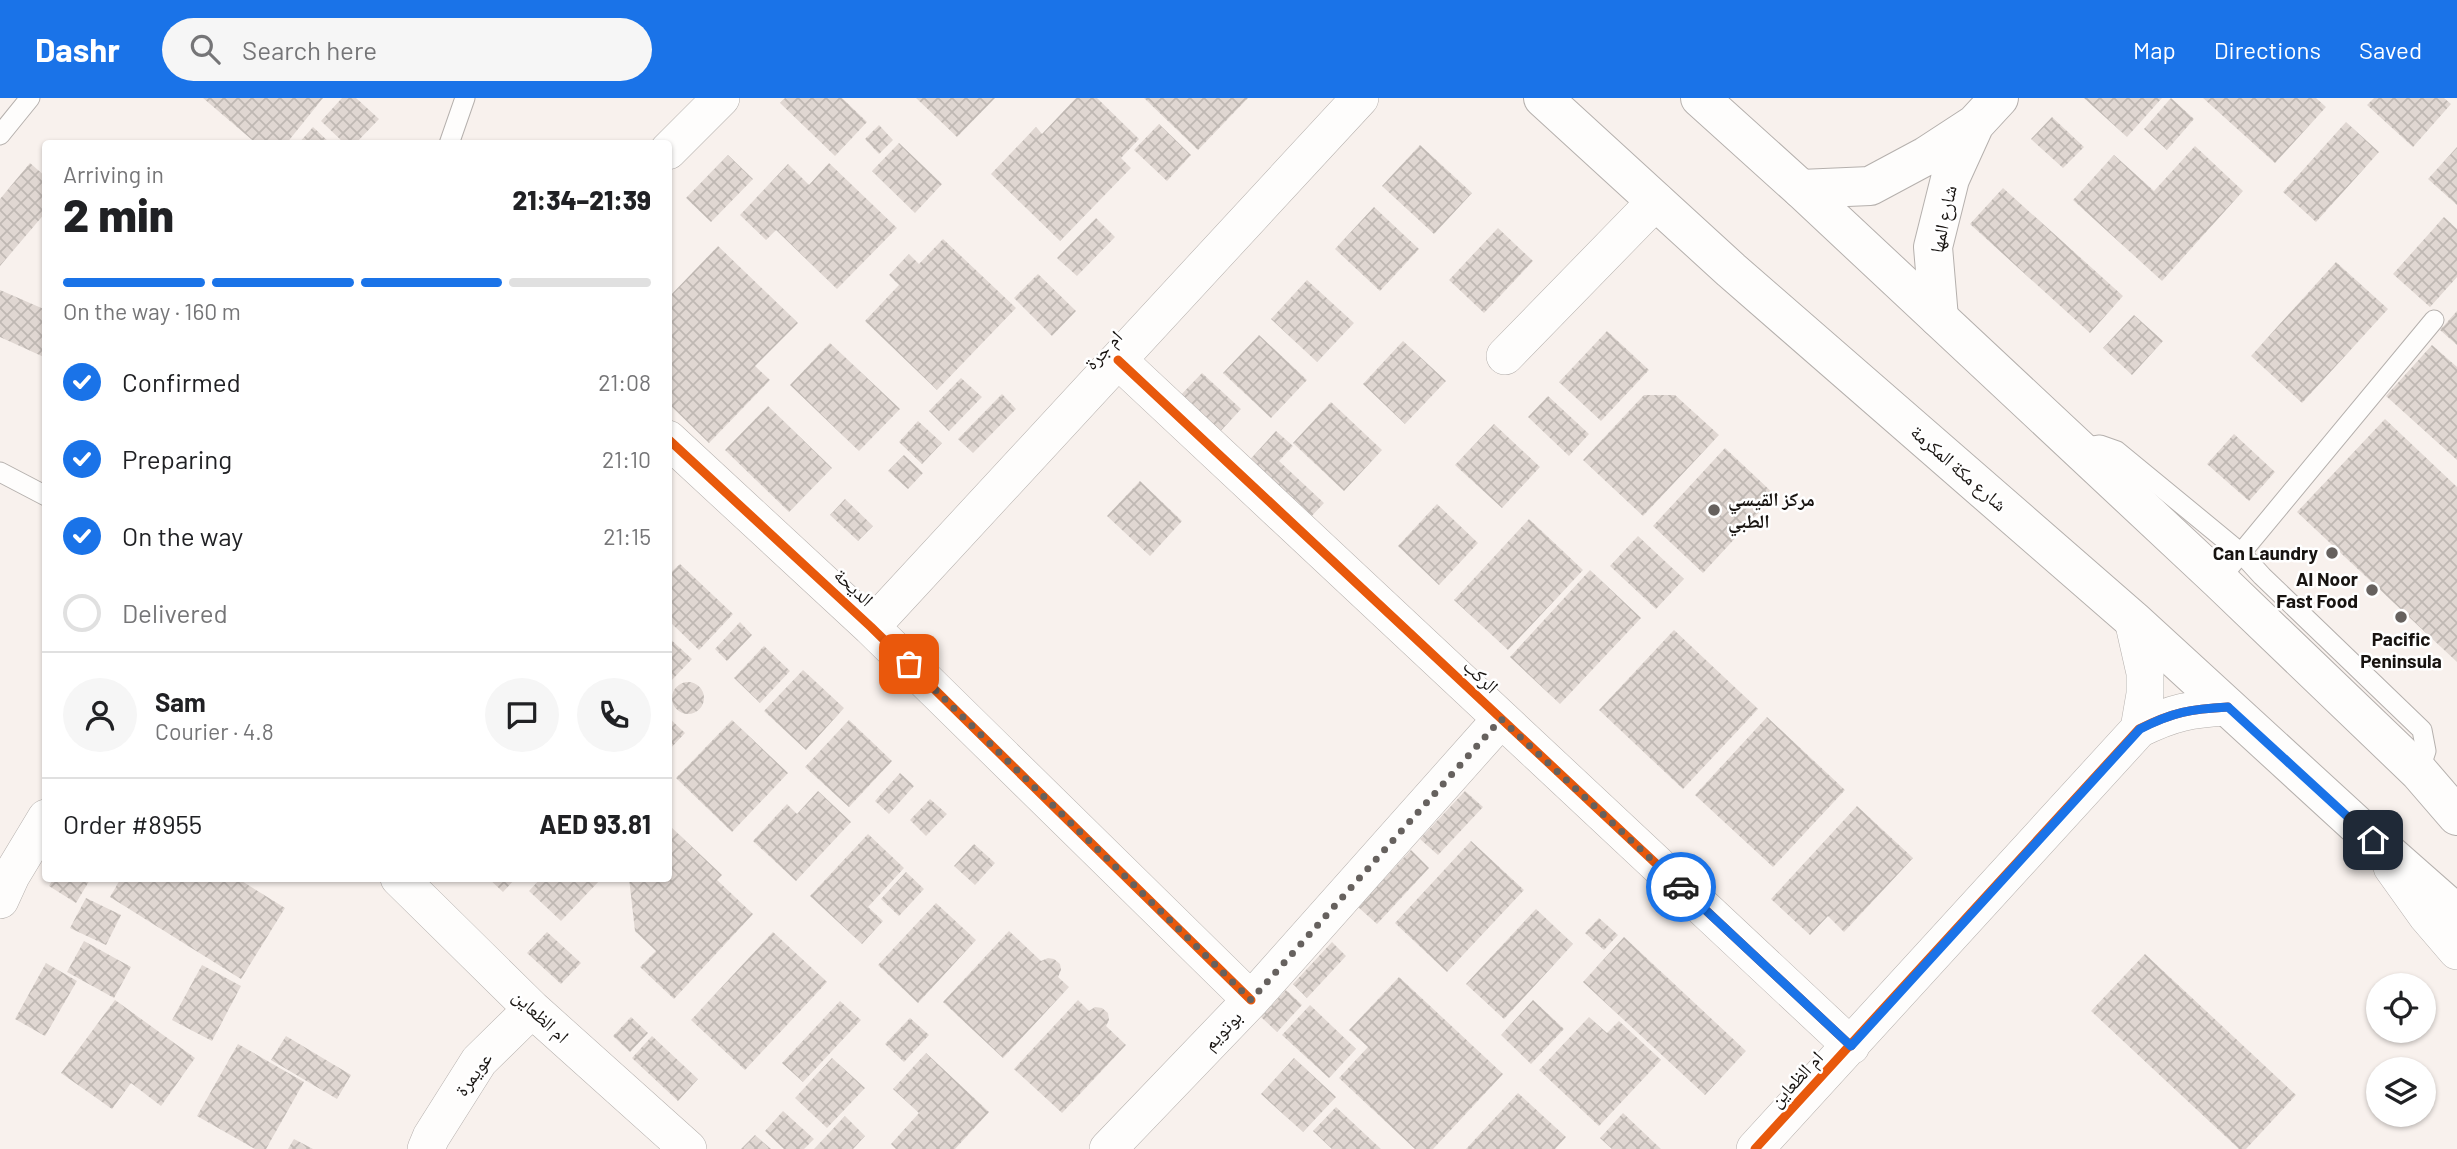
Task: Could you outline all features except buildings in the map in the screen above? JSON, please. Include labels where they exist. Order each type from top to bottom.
[{"type":"main road","name":"شارع مكة المكرمة","points":[[1543,98],[1731,270],[2133,620],[2457,914]]},
{"type":"main road","points":[[1700,98],[2079,448],[2230,567],[2457,816]]},
{"type":"main road","name":"شارع المها","points":[[1801,189],[1870,186],[1926,156],[1987,111]]},
{"type":"main road","name":"شارع المها","points":[[1939,318],[1933,247],[1950,179],[1987,111]]},
{"type":"street","points":[[672,147],[721,98]]},
{"type":"street","name":"ام جرة","points":[[871,627],[1360,98]]},
{"type":"street","points":[[1505,356],[1656,201]]},
{"type":"street","name":"الركب","points":[[1118,360],[1851,1046]]},
{"type":"street","name":"الديحة","points":[[672,443],[871,627],[1251,1000]]},
{"type":"street","points":[[2133,620],[2145,673],[2140,729]]},
{"type":"street","name":"ام الظعاين","points":[[1755,1149],[2140,729],[2168,715],[2190,709],[2228,707]]},
{"type":"street","name":"بوتويم","points":[[1108,1149],[1251,1000],[1501,719]]},
{"type":"street","points":[[0,900],[42,825]]},
{"type":"street","name":"شارع مكة المكرمة","points":[[2373,840],[2427,916],[2457,951]]},
{"type":"street","name":"ام الظعاين","points":[[403,882],[532,1009],[688,1149]]},
{"type":"street","name":"عويمرة","points":[[426,1149],[479,1061],[532,1009]]},
{"type":"lane","points":[[0,135],[30,98]]},
{"type":"lane","points":[[450,140],[466,98]]},
{"type":"lane","points":[[2230,567],[2434,320]]},
{"type":"lane","points":[[0,472],[42,494]]},
{"type":"cycle path","points":[[1118,360],[1851,1046]]},
{"type":"cycle path","points":[[672,443],[871,627],[1251,1000]]},
{"type":"cycle path","points":[[1755,1149],[2139,729],[2182,712],[2228,707]]},
{"type":"way so far","points":[[909,664],[1251,1000],[1501,719],[1681,887]]},
{"type":"place","name":"مركز القيسي الطبي","points":[[1714,510]]},
{"type":"place","name":"Can Laundry","points":[[2332,553]]},
{"type":"place","name":"Al Noor Fast Food","points":[[2372,590]]},
{"type":"place","name":"Pacific Peninsula","points":[[2401,617]]},
{"type":"route","points":[[1681,887],[1851,1046],[2140,729],[2168,715],[2190,709],[2228,707],[2373,840]]}]
